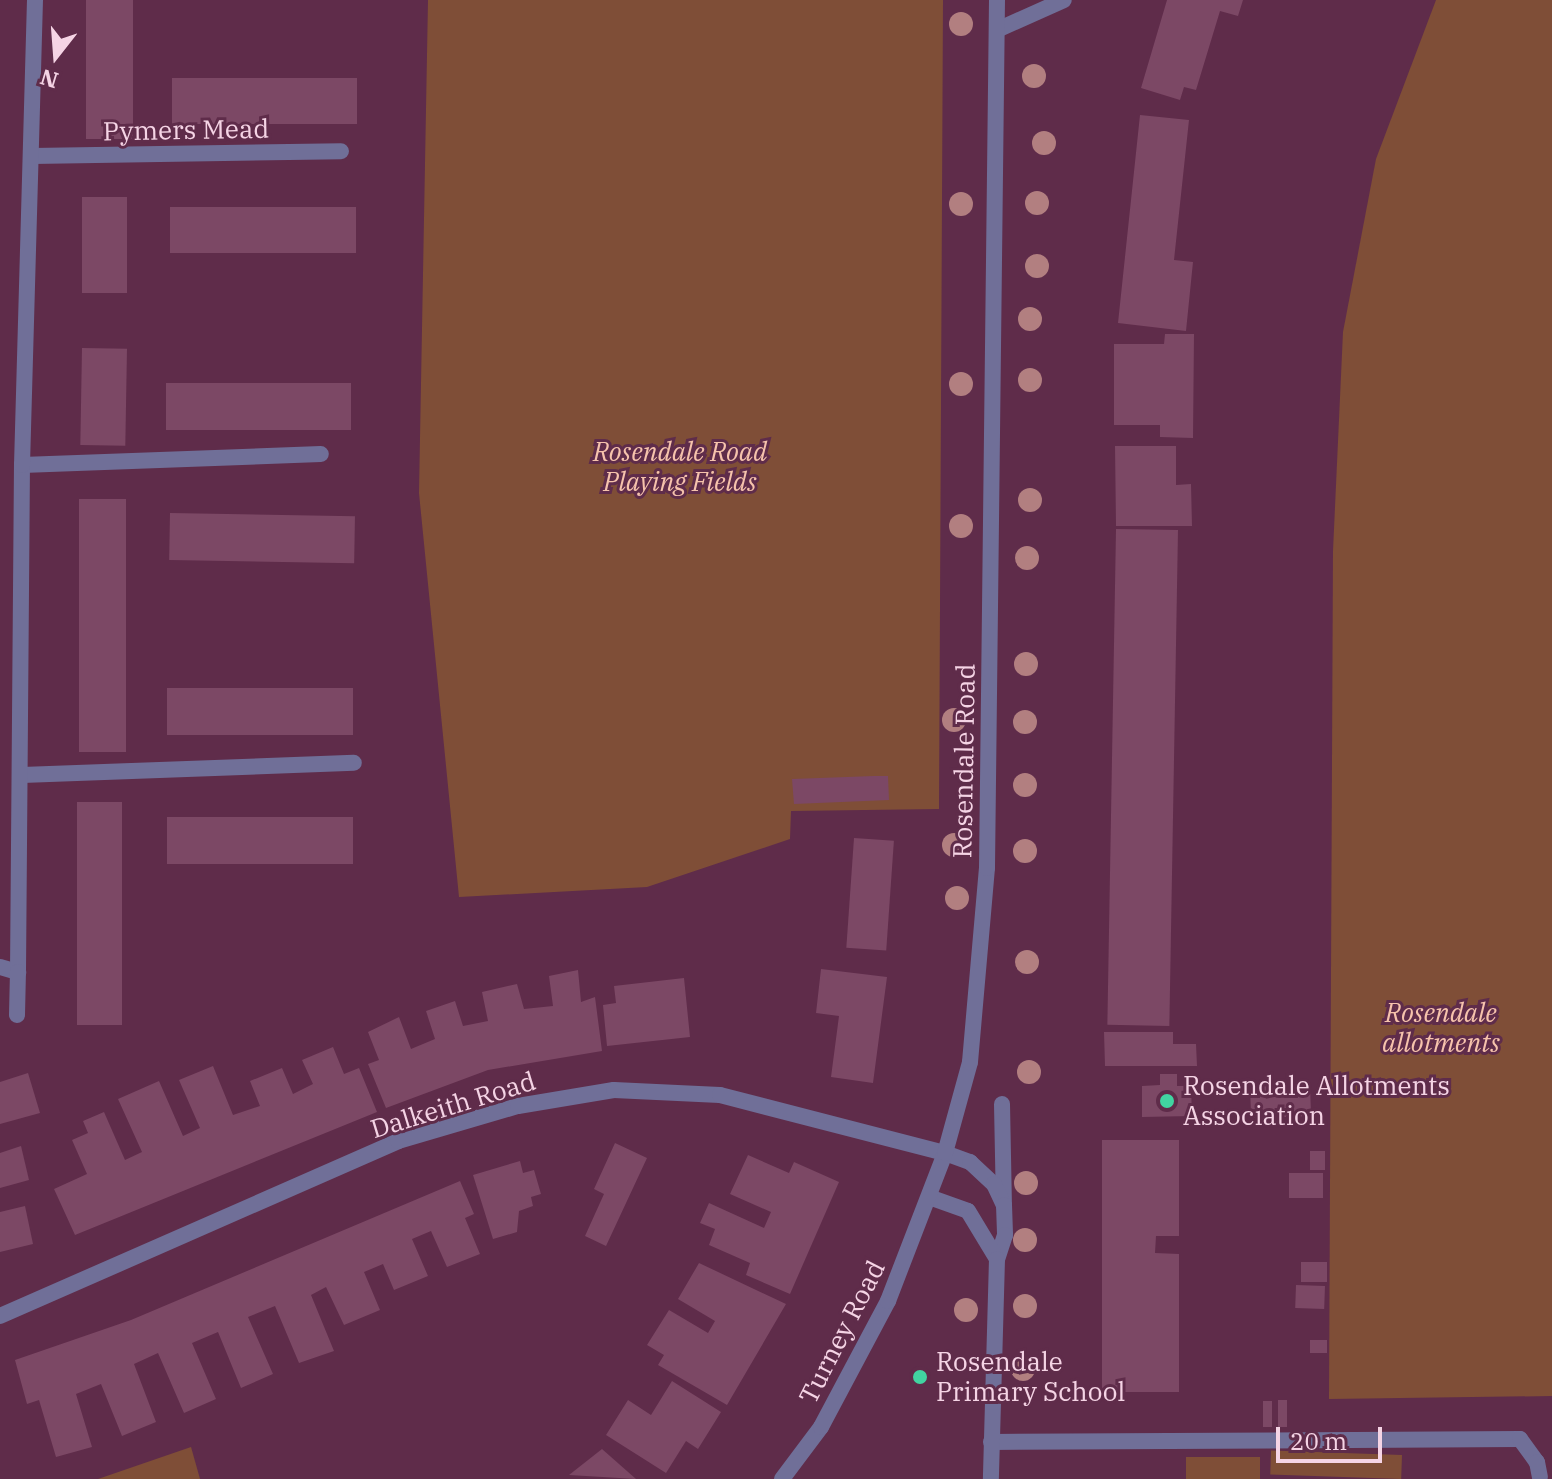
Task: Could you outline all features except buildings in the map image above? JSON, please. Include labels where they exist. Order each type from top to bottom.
[{"type":"street","points":[[17,1015],[22,775],[22,465],[35,0]]},
{"type":"street","name":"Rosendale Road","points":[[929,1197],[945,1153],[970,1062],[987,868],[997,0]]},
{"type":"street","points":[[997,30],[1064,0]]},
{"type":"street","name":"Pymers Mead","points":[[32,156],[341,151]]},
{"type":"street","points":[[22,465],[321,454]]},
{"type":"street","points":[[22,775],[354,763]]},
{"type":"street","points":[[0,967],[18,972]]},
{"type":"street","name":"Dalkeith Road","points":[[0,1316],[398,1141],[518,1106],[614,1090],[720,1095],[945,1153],[982,1169],[1004,1205]]},
{"type":"street","points":[[991,1479],[997,1259],[1005,1235],[1002,1104]]},
{"type":"street","points":[[929,1197],[968,1211],[997,1259]]},
{"type":"street","name":"Turney Road","points":[[782,1479],[860,1361],[929,1197]]},
{"type":"street","points":[[991,1442],[1520,1439],[1537,1462],[1540,1477]]},
{"type":"green space","name":"Rosendale Road Playing Fields","points":[[428,0],[943,0],[939,809],[791,811],[790,839],[647,887],[459,897],[419,493]]},
{"type":"green space","name":"Rosendale allotments","points":[[1436,0],[1552,0],[1552,1396],[1329,1399],[1333,551],[1343,332],[1376,159]]},
{"type":"green space","points":[[191,1447],[200,1479],[98,1479]]},
{"type":"green space","points":[[1271,1450],[1402,1455],[1401,1479],[1270,1474]]},
{"type":"green space","points":[[1186,1457],[1260,1457],[1260,1479],[1186,1479]]},
{"type":"place","name":"Rosendale Allotments Association","points":[[1167,1101]]},
{"type":"place","name":"Rosendale Primary School","points":[[920,1377]]}]
